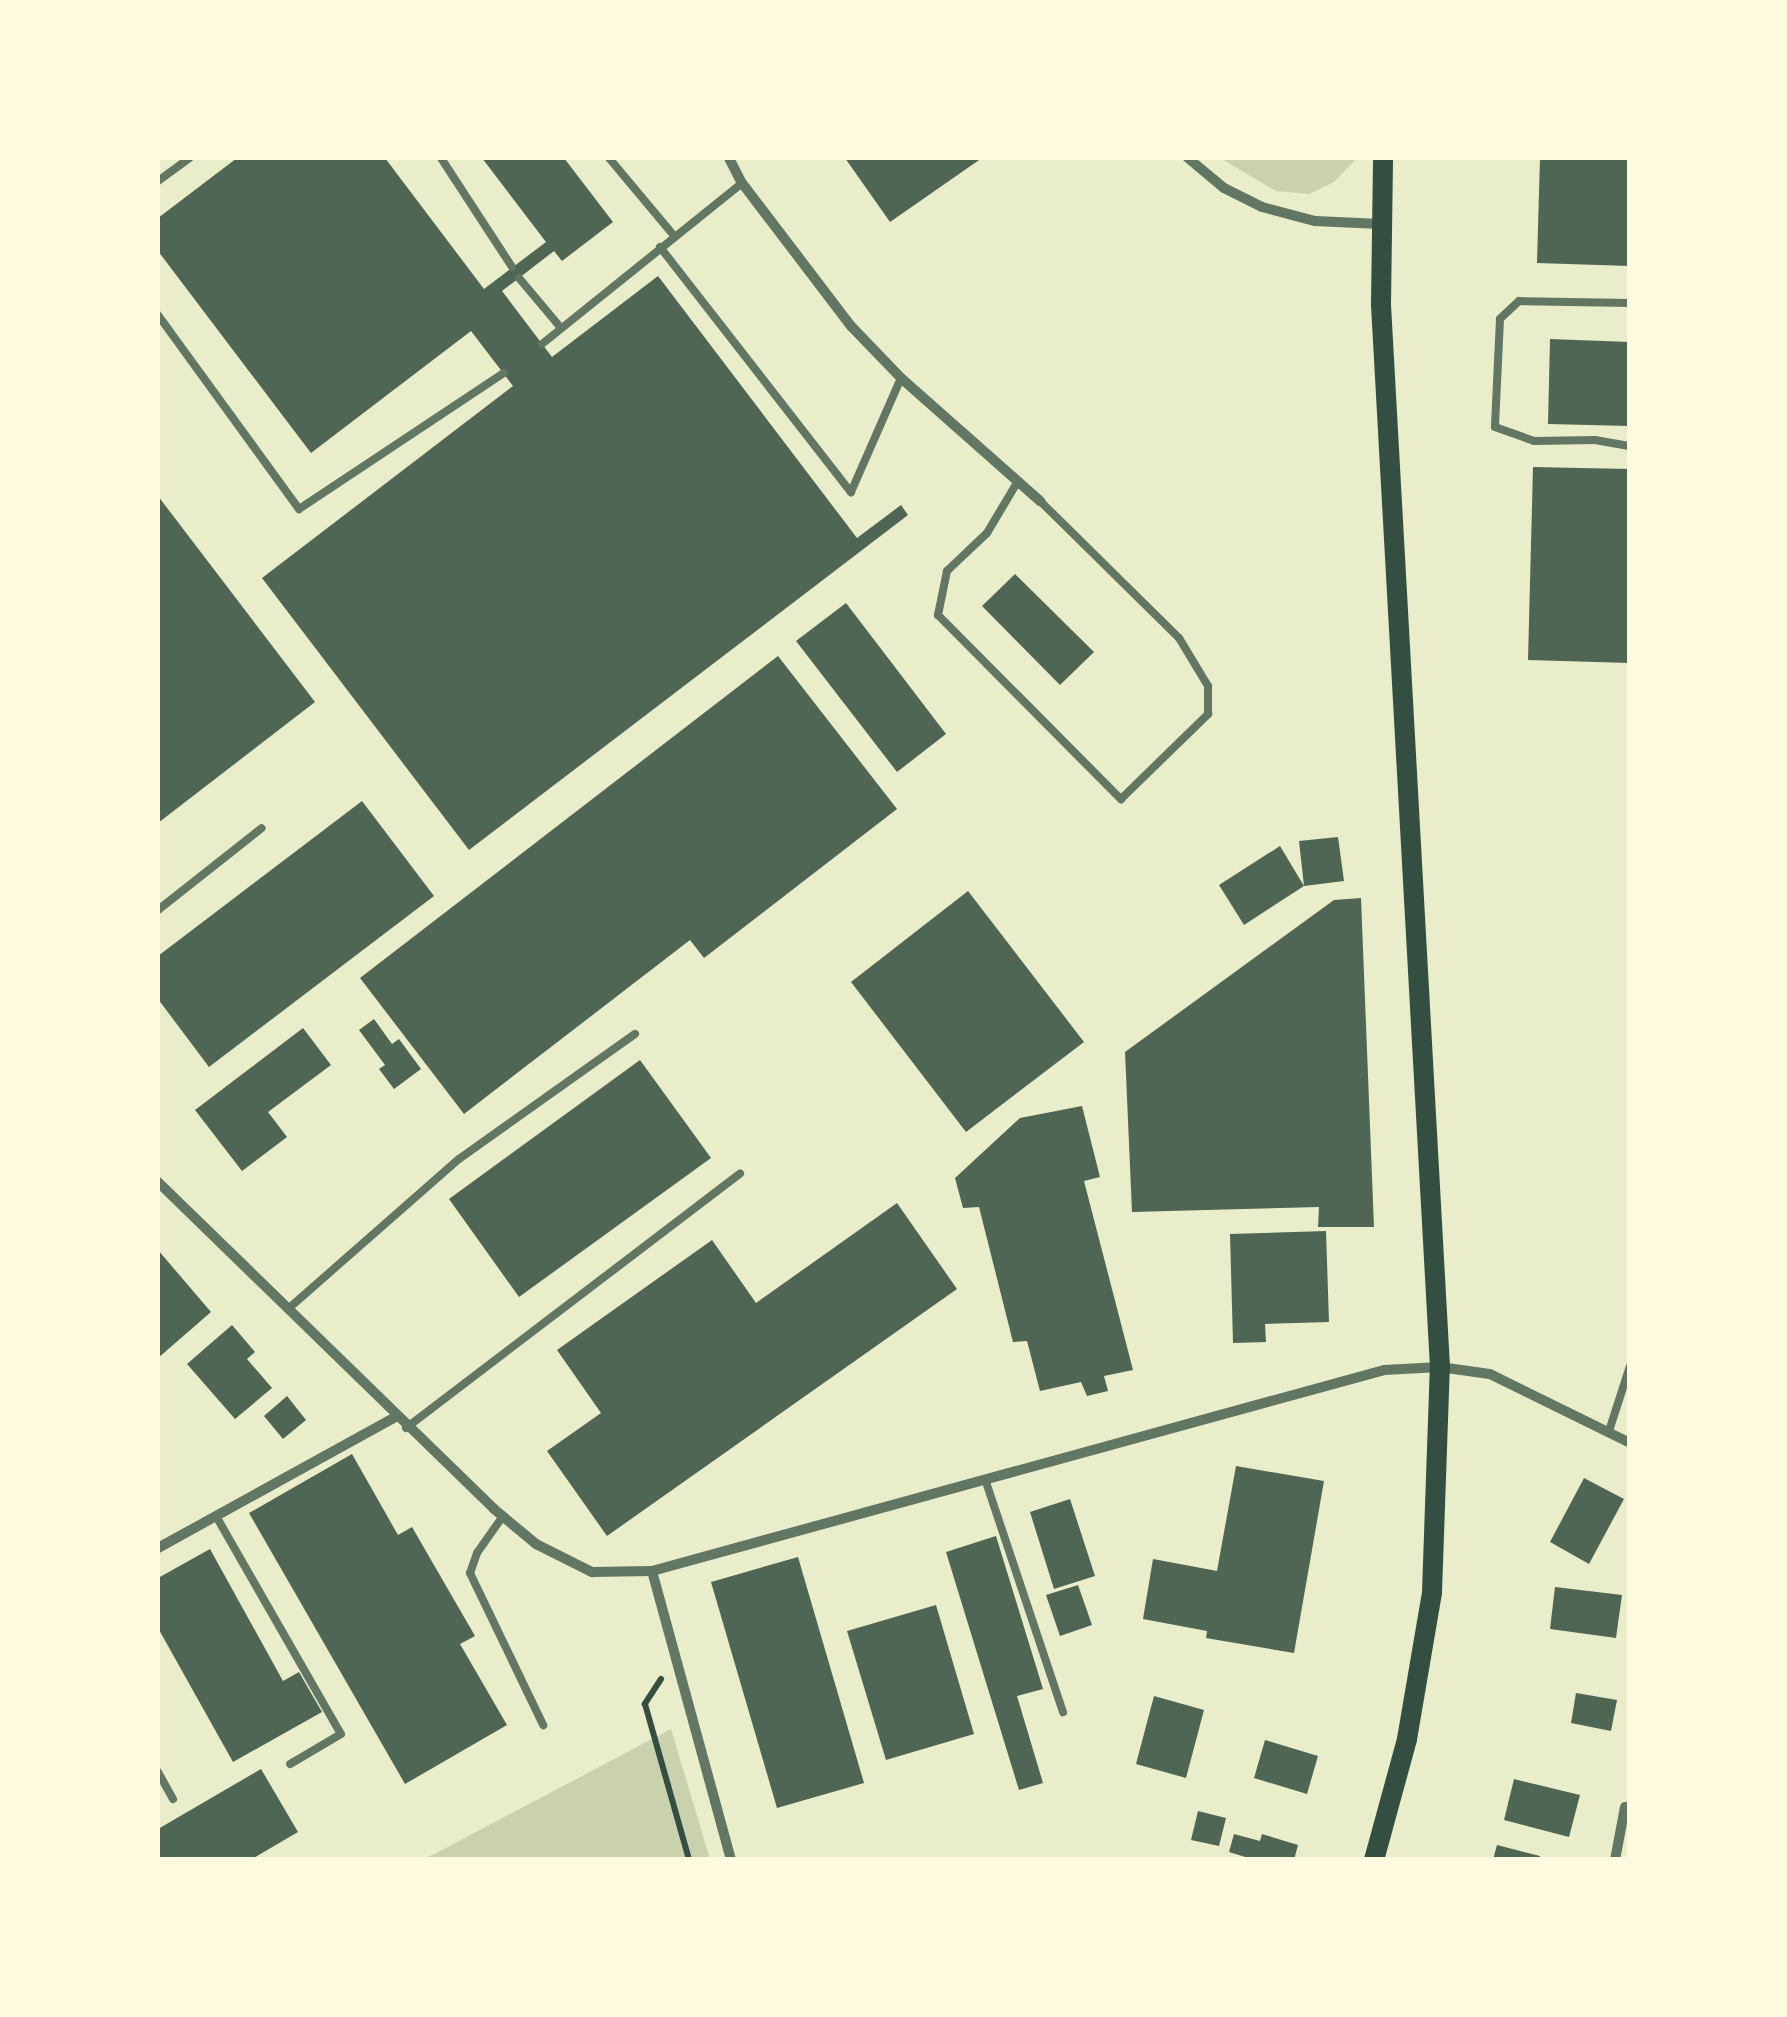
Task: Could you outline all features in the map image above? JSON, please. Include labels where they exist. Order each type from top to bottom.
[{"type":"main road","points":[[1374,1860],[1408,1739],[1432,1592],[1440,1367],[1380,224],[1383,158]]},
{"type":"street","points":[[729,158],[742,183],[851,326],[901,378],[1040,502]]},
{"type":"street","points":[[1188,158],[1224,188],[1262,208],[1315,222],[1380,224]]},
{"type":"street","points":[[158,1182],[406,1428],[503,1516],[536,1544],[592,1572],[652,1571],[1384,1370],[1440,1367],[1512,1382],[1630,1443]]},
{"type":"street","points":[[158,1548],[395,1417]]},
{"type":"street","points":[[652,1571],[730,1860]]},
{"type":"street","points":[[1615,1860],[1625,1807]]},
{"type":"lane","points":[[158,181],[190,158]]},
{"type":"lane","points":[[441,158],[512,267]]},
{"type":"lane","points":[[609,158],[675,236]]},
{"type":"lane","points":[[542,344],[742,183]]},
{"type":"lane","points":[[660,247],[851,492],[901,378]]},
{"type":"lane","points":[[520,278],[562,328]]},
{"type":"lane","points":[[1630,303],[1520,301],[1500,319],[1495,427],[1534,441],[1596,440],[1630,446]]},
{"type":"lane","points":[[158,314],[299,509],[504,374]]},
{"type":"lane","points":[[1018,481],[987,534],[947,571],[938,615],[1122,799],[1208,714],[1208,686],[1179,638],[1040,502]]},
{"type":"lane","points":[[158,910],[262,828]]},
{"type":"lane","points":[[288,1308],[459,1158],[635,1034]]},
{"type":"lane","points":[[406,1428],[740,1174]]},
{"type":"lane","points":[[1609,1431],[1630,1366]]},
{"type":"lane","points":[[985,1479],[1063,1712]]},
{"type":"lane","points":[[216,1516],[341,1734],[290,1764]]},
{"type":"lane","points":[[503,1516],[477,1552],[470,1574],[543,1725]]},
{"type":"lane","points":[[158,1772],[174,1799]]},
{"type":"path","points":[[675,1656],[645,1704],[689,1860]]},
{"type":"green space","points":[[1220,158],[1357,158],[1334,182],[1309,194],[1276,191]]},
{"type":"green space","points":[[671,1729],[710,1859],[423,1860]]},
{"type":"building","points":[[237,158],[385,158],[484,289],[546,242],[482,158],[564,158],[613,222],[562,261],[554,251],[502,291],[552,357],[658,276],[857,538],[901,505],[908,515],[469,850],[262,578],[513,386],[471,331],[311,453],[158,251],[158,218]]},
{"type":"building","points":[[845,158],[982,158],[890,222]]},
{"type":"building","points":[[1540,158],[1630,158],[1630,266],[1537,263]]},
{"type":"building","points":[[1550,339],[1630,342],[1630,426],[1548,424]]},
{"type":"building","points":[[1533,467],[1630,469],[1630,663],[1528,660]]},
{"type":"building","points":[[158,496],[315,702],[158,823]]},
{"type":"building","points":[[1015,574],[1094,652],[1060,685],[982,606]]},
{"type":"building","points":[[846,603],[946,734],[897,772],[796,641]]},
{"type":"building","points":[[778,656],[897,809],[704,958],[690,940],[464,1114],[360,978]]},
{"type":"building","points":[[362,801],[434,896],[209,1067],[158,999],[158,956]]},
{"type":"building","points":[[1338,837],[1344,881],[1304,886],[1299,841]]},
{"type":"building","points":[[1280,846],[1304,886],[1244,925],[1219,885]]},
{"type":"building","points":[[968,891],[1084,1042],[966,1132],[851,982]]},
{"type":"building","points":[[1361,898],[1374,1227],[1318,1227],[1319,1207],[1132,1212],[1125,1052],[1334,900]]},
{"type":"building","points":[[374,1019],[392,1044],[399,1039],[421,1069],[394,1089],[379,1069],[385,1065],[359,1030]]},
{"type":"building","points":[[303,1028],[331,1065],[268,1112],[287,1137],[242,1171],[195,1110]]},
{"type":"building","points":[[640,1060],[711,1158],[519,1297],[449,1199]]},
{"type":"building","points":[[1082,1106],[1100,1177],[1084,1181],[1133,1370],[1104,1376],[1108,1391],[1087,1396],[1081,1382],[1040,1391],[1027,1341],[1013,1342],[979,1207],[963,1208],[955,1178],[1020,1118]]},
{"type":"building","points":[[897,1203],[957,1289],[607,1536],[547,1451],[601,1413],[557,1350],[712,1240],[756,1303]]},
{"type":"building","points":[[1326,1231],[1329,1322],[1265,1324],[1266,1342],[1233,1343],[1230,1234]]},
{"type":"building","points":[[158,1250],[211,1312],[158,1358]]},
{"type":"building","points":[[232,1325],[255,1352],[247,1359],[272,1388],[235,1419],[187,1364]]},
{"type":"building","points":[[287,1396],[306,1420],[283,1439],[264,1416]]},
{"type":"building","points":[[352,1454],[398,1535],[412,1527],[475,1636],[460,1644],[507,1725],[405,1784],[249,1513]]},
{"type":"building","points":[[1236,1466],[1324,1481],[1294,1653],[1206,1638],[1207,1631],[1143,1619],[1153,1559],[1217,1571]]},
{"type":"building","points":[[1584,1478],[1624,1499],[1589,1564],[1550,1542]]},
{"type":"building","points":[[1070,1499],[1095,1576],[1054,1589],[1030,1512]]},
{"type":"building","points":[[996,1536],[1043,1689],[1017,1696],[1043,1783],[1019,1790],[946,1552]]},
{"type":"building","points":[[210,1549],[283,1681],[299,1672],[322,1712],[233,1762],[158,1628],[158,1578]]},
{"type":"building","points":[[798,1557],[864,1783],[777,1808],[711,1582]]},
{"type":"building","points":[[1078,1585],[1092,1625],[1060,1636],[1046,1595]]},
{"type":"building","points":[[1555,1587],[1622,1595],[1616,1638],[1550,1629]]},
{"type":"building","points":[[936,1605],[974,1734],[886,1760],[847,1631]]},
{"type":"building","points":[[1576,1693],[1617,1700],[1611,1731],[1571,1723]]},
{"type":"building","points":[[1154,1696],[1204,1710],[1186,1778],[1136,1764]]},
{"type":"building","points":[[1265,1740],[1318,1756],[1307,1794],[1254,1778]]},
{"type":"building","points":[[261,1769],[298,1832],[250,1860],[158,1860],[158,1829]]},
{"type":"building","points":[[1514,1779],[1580,1795],[1569,1837],[1504,1820]]},
{"type":"building","points":[[1198,1811],[1226,1818],[1219,1846],[1191,1840]]},
{"type":"building","points":[[1234,1834],[1260,1841],[1262,1834],[1298,1845],[1294,1860],[1255,1860],[1229,1852]]},
{"type":"building","points":[[1497,1845],[1540,1856],[1539,1860],[1493,1860]]}]
